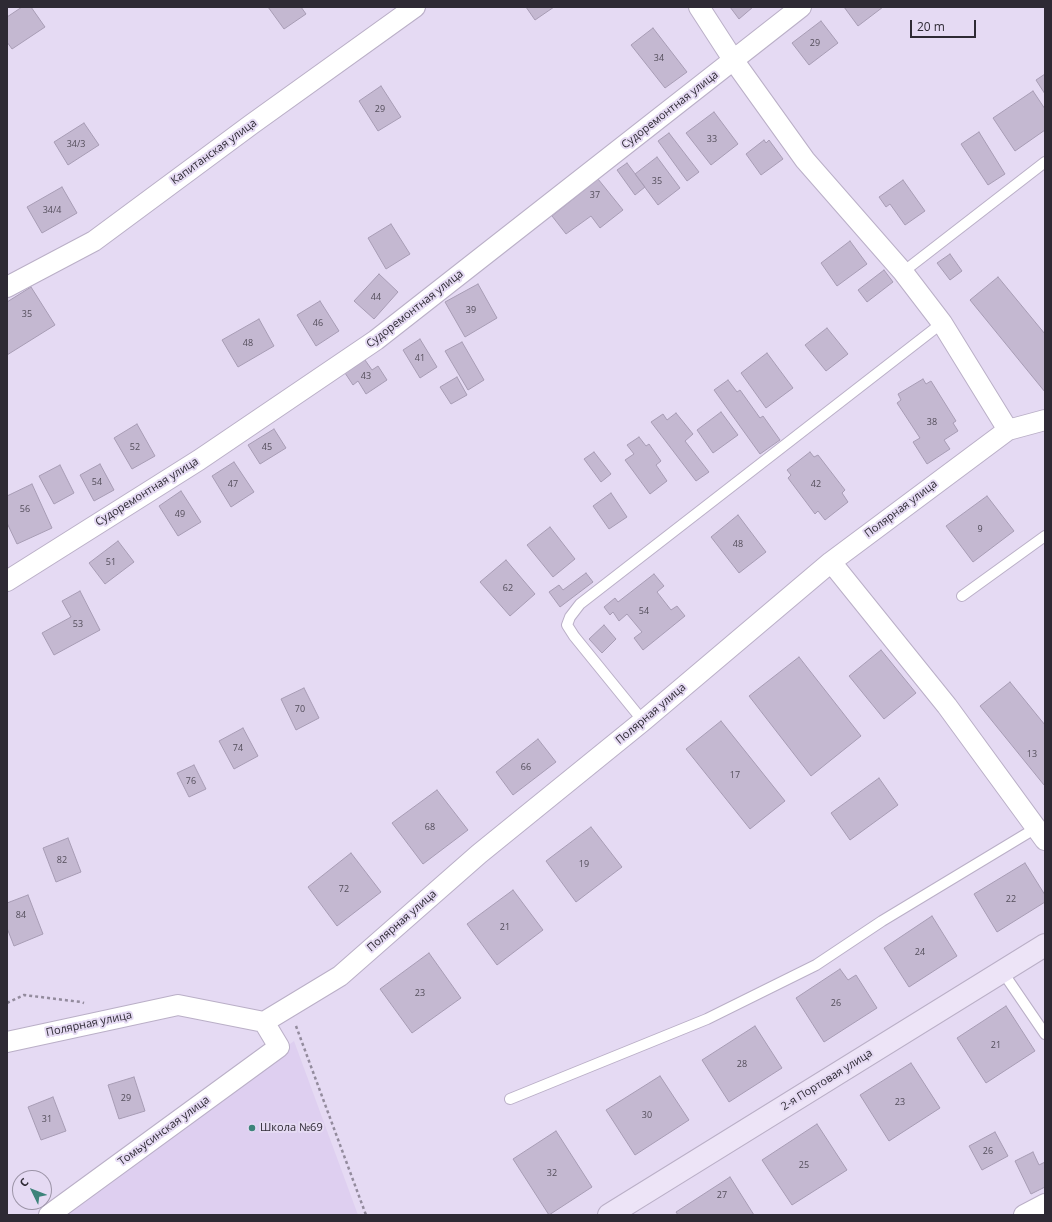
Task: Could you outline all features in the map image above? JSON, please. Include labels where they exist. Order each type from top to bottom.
[{"type":"street","name":"Капитанская улица","points":[[7,287],[94,241],[252,124],[415,7]]},
{"type":"street","points":[[699,7],[734,61],[805,160],[903,272],[942,323],[1008,430]]},
{"type":"street","name":"Судоремонтная улица","points":[[7,581],[198,460],[376,340],[801,7]]},
{"type":"street","name":"Полярная улица","points":[[7,1042],[178,1005],[264,1022],[340,976],[479,854],[643,721],[830,562],[1008,430],[1045,420]]},
{"type":"street","points":[[830,562],[947,706],[1041,834]]},
{"type":"street","name":"2-я Портовая улица","points":[[609,1215],[1045,945]]},
{"type":"street","name":"Томьусинская улица","points":[[49,1215],[279,1047],[264,1022]]},
{"type":"street","points":[[1024,1215],[1045,1204]]},
{"type":"lane","points":[[903,272],[1045,162]]},
{"type":"lane","points":[[643,721],[566,625],[570,617],[580,604],[942,323]]},
{"type":"lane","points":[[962,596],[1045,536]]},
{"type":"lane","points":[[510,1099],[707,1019],[816,965],[882,921],[1041,834]]},
{"type":"lane","points":[[1002,971],[1045,1034]]},
{"type":"path","points":[[7,1003],[24,995],[81,1002],[114,1019]]},
{"type":"path","points":[[289,1007],[366,1215]]},
{"type":"shaded area","name":"Школа №69","points":[[294,1041],[358,1215],[64,1215]]},
{"type":"building","points":[[22,7],[31,7],[45,27],[12,49],[7,42],[7,17]]},
{"type":"building","points":[[268,7],[301,7],[306,14],[284,29]]},
{"type":"building","points":[[526,7],[554,7],[535,20]]},
{"type":"building","points":[[730,7],[753,7],[739,19]]},
{"type":"building","points":[[844,7],[883,7],[858,26]]},
{"type":"building","points":[[821,21],[838,43],[809,65],[792,43]]},
{"type":"building","points":[[653,28],[687,72],[665,88],[631,45]]},
{"type":"building","points":[[1045,74],[1045,94],[1036,80]]},
{"type":"building","points":[[381,86],[401,117],[378,131],[359,101]]},
{"type":"building","points":[[1033,91],[1045,109],[1045,130],[1015,151],[993,118]]},
{"type":"building","points":[[714,112],[738,144],[711,165],[686,133]]},
{"type":"building","points":[[84,123],[99,145],[68,165],[54,142]]},
{"type":"building","points":[[979,132],[1005,174],[988,185],[961,144]]},
{"type":"building","points":[[669,133],[699,172],[687,181],[658,141]]},
{"type":"building","points":[[764,140],[766,143],[769,140],[783,159],[761,175],[746,154]]},
{"type":"building","points":[[657,157],[680,188],[658,205],[635,174]]},
{"type":"building","points":[[627,163],[645,187],[635,195],[617,170]]},
{"type":"building","points":[[598,179],[623,210],[600,228],[591,216],[566,234],[552,216]]},
{"type":"building","points":[[903,180],[925,211],[905,225],[890,204],[886,207],[879,197]]},
{"type":"building","points":[[62,187],[77,213],[42,233],[27,207]]},
{"type":"building","points":[[391,224],[410,254],[386,269],[368,238]]},
{"type":"building","points":[[850,241],[867,264],[837,286],[821,263]]},
{"type":"building","points":[[950,254],[962,271],[950,280],[937,263]]},
{"type":"building","points":[[884,270],[893,282],[867,302],[858,290]]},
{"type":"building","points":[[379,274],[398,292],[374,319],[354,301]]},
{"type":"building","points":[[998,277],[1045,334],[1045,392],[970,300]]},
{"type":"building","points":[[478,284],[497,318],[465,337],[445,302]]},
{"type":"building","points":[[31,287],[55,325],[7,355],[7,302]]},
{"type":"building","points":[[320,301],[339,331],[316,346],[297,315]]},
{"type":"building","points":[[259,319],[274,346],[238,367],[222,340]]},
{"type":"building","points":[[827,328],[848,354],[826,371],[805,345]]},
{"type":"building","points":[[420,339],[437,367],[420,378],[403,350]]},
{"type":"building","points":[[462,342],[484,380],[468,390],[445,351]]},
{"type":"building","points":[[767,353],[793,388],[766,408],[741,373]]},
{"type":"building","points":[[365,360],[372,370],[378,366],[387,380],[366,394],[358,381],[353,385],[345,373]]},
{"type":"building","points":[[457,377],[467,395],[451,404],[440,387]]},
{"type":"building","points":[[923,379],[926,384],[931,381],[956,421],[953,423],[958,431],[944,440],[950,449],[927,464],[913,442],[920,438],[897,403],[901,400],[898,394]]},
{"type":"building","points":[[728,380],[737,392],[740,390],[760,418],[763,416],[780,440],[760,454],[714,390]]},
{"type":"building","points":[[721,412],[738,435],[713,453],[697,430]]},
{"type":"building","points":[[676,413],[693,434],[685,441],[709,472],[696,481],[651,422],[663,414],[667,420]]},
{"type":"building","points":[[137,424],[155,456],[132,469],[114,438]]},
{"type":"building","points":[[274,429],[286,448],[260,464],[248,445]]},
{"type":"building","points":[[639,437],[646,446],[649,444],[661,461],[656,465],[667,481],[650,494],[625,460],[634,454],[627,445]]},
{"type":"building","points":[[594,452],[611,474],[601,482],[584,459]]},
{"type":"building","points":[[810,452],[814,457],[818,455],[845,490],[842,493],[848,502],[825,520],[818,511],[815,514],[788,478],[791,475],[787,470]]},
{"type":"building","points":[[234,462],[254,492],[231,507],[212,476]]},
{"type":"building","points":[[100,464],[114,490],[94,501],[80,475]]},
{"type":"building","points":[[60,465],[74,493],[54,504],[39,476]]},
{"type":"building","points":[[32,484],[52,528],[17,544],[7,523],[7,496]]},
{"type":"building","points":[[181,491],[201,522],[178,536],[159,506]]},
{"type":"building","points":[[611,493],[627,517],[609,529],[593,506]]},
{"type":"building","points":[[987,496],[1014,531],[973,562],[946,526]]},
{"type":"building","points":[[738,515],[766,552],[739,573],[711,537]]},
{"type":"building","points":[[550,527],[575,559],[553,577],[527,545]]},
{"type":"building","points":[[118,541],[134,562],[105,584],[89,563]]},
{"type":"building","points":[[506,560],[535,594],[510,616],[480,582]]},
{"type":"building","points":[[586,573],[593,582],[560,607],[549,592],[559,585],[563,590]]},
{"type":"building","points":[[654,574],[664,586],[657,592],[671,610],[677,606],[685,616],[643,650],[634,638],[642,632],[627,614],[619,621],[613,612],[610,615],[604,607],[615,598],[618,602]]},
{"type":"building","points":[[80,591],[100,630],[54,655],[42,633],[71,617],[62,601]]},
{"type":"building","points":[[604,625],[616,639],[602,653],[589,639]]},
{"type":"building","points":[[881,650],[916,693],[884,719],[849,676]]},
{"type":"building","points":[[799,657],[861,736],[811,776],[749,696]]},
{"type":"building","points":[[1010,682],[1045,725],[1044,785],[980,706]]},
{"type":"building","points":[[304,688],[319,718],[296,730],[281,699]]},
{"type":"building","points":[[721,721],[785,801],[750,829],[686,749]]},
{"type":"building","points":[[243,728],[258,756],[234,769],[219,741]]},
{"type":"building","points":[[538,739],[556,762],[513,795],[496,772]]},
{"type":"building","points":[[194,765],[206,789],[189,797],[177,773]]},
{"type":"building","points":[[879,778],[898,805],[850,840],[831,813]]},
{"type":"building","points":[[437,790],[468,830],[423,864],[392,823]]},
{"type":"building","points":[[591,827],[622,867],[576,902],[546,861]]},
{"type":"building","points":[[68,838],[81,872],[56,882],[43,848]]},
{"type":"building","points":[[351,853],[381,892],[337,926],[308,887]]},
{"type":"building","points":[[1025,863],[1045,895],[1045,902],[997,932],[974,894]]},
{"type":"building","points":[[513,890],[543,930],[497,965],[467,924]]},
{"type":"building","points":[[28,895],[43,934],[14,946],[7,928],[7,903]]},
{"type":"building","points":[[932,916],[957,956],[909,987],[884,948]]},
{"type":"building","points":[[429,953],[461,998],[412,1033],[380,989]]},
{"type":"building","points":[[840,969],[848,980],[856,975],[877,1008],[824,1042],[796,998]]},
{"type":"building","points":[[1006,1006],[1035,1051],[986,1083],[957,1038]]},
{"type":"building","points":[[755,1026],[782,1068],[729,1102],[702,1060]]},
{"type":"building","points":[[911,1063],[940,1108],[889,1141],[860,1095]]},
{"type":"building","points":[[660,1076],[689,1120],[635,1155],[606,1110]]},
{"type":"building","points":[[134,1077],[145,1111],[119,1119],[108,1085]]},
{"type":"building","points":[[53,1097],[66,1131],[41,1140],[28,1107]]},
{"type":"building","points":[[817,1124],[847,1170],[792,1205],[762,1160]]},
{"type":"building","points":[[556,1131],[592,1187],[549,1215],[513,1159]]},
{"type":"building","points":[[995,1132],[1008,1156],[982,1170],[969,1146]]},
{"type":"building","points":[[1033,1152],[1039,1165],[1045,1162],[1045,1187],[1031,1194],[1015,1161]]},
{"type":"building","points":[[730,1177],[754,1215],[678,1215],[676,1212]]},
{"type":"place","name":"Школа №69","points":[[252,1128]]}]
